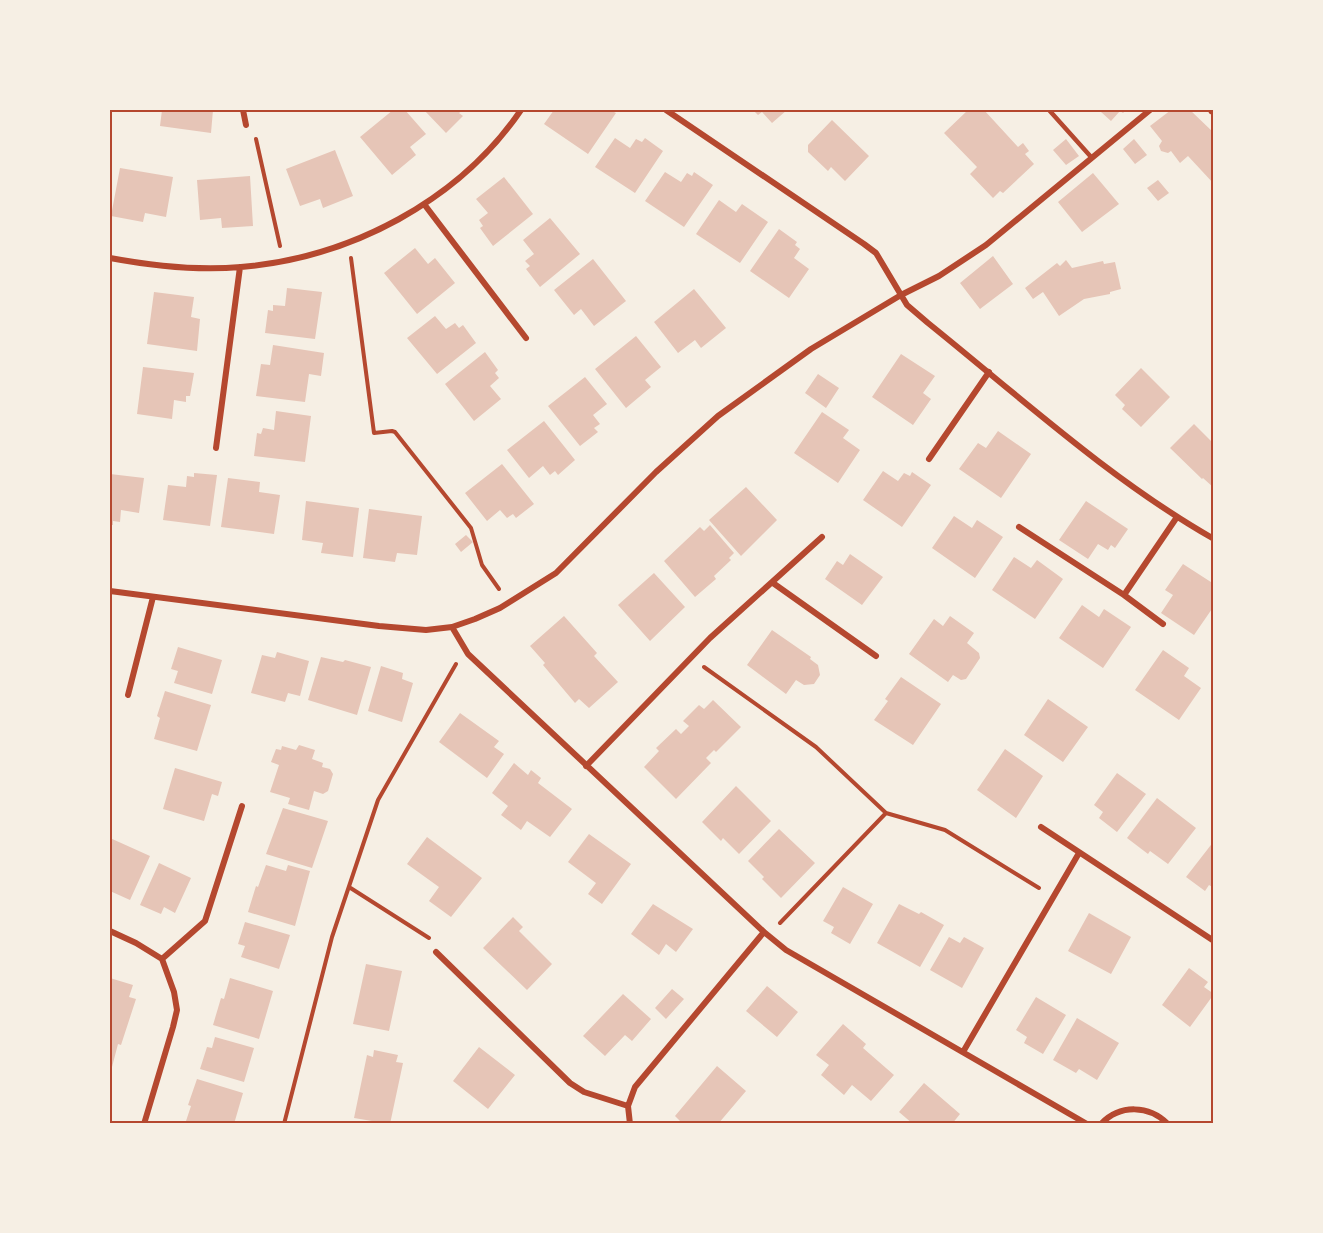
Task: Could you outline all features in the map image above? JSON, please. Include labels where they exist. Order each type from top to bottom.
[{"type":"street","points":[[243,110],[246,124]]},
{"type":"street","points":[[110,258],[168,267],[240,267],[309,256],[349,242],[397,220],[424,204],[475,163],[521,110]]},
{"type":"street","points":[[666,110],[876,253],[907,305],[928,324],[1087,451],[1177,517],[1214,539]]},
{"type":"street","points":[[110,591],[426,630],[452,627],[475,619],[541,584],[564,566],[656,472],[718,416],[811,349],[901,295],[939,276],[986,244],[1150,110]]},
{"type":"street","points":[[424,204],[526,338]]},
{"type":"street","points":[[216,448],[240,267]]},
{"type":"street","points":[[929,459],[988,372]]},
{"type":"street","points":[[1124,595],[1177,517]]},
{"type":"street","points":[[1019,527],[1124,595],[1163,624]]},
{"type":"street","points":[[586,766],[710,638],[822,537]]},
{"type":"street","points":[[773,583],[876,656]]},
{"type":"street","points":[[128,695],[153,597]]},
{"type":"street","points":[[452,627],[468,654],[764,932],[786,950],[1087,1124]]},
{"type":"street","points":[[162,960],[205,921],[242,806]]},
{"type":"street","points":[[1041,827],[1214,941]]},
{"type":"street","points":[[963,1052],[1078,853]]},
{"type":"street","points":[[110,931],[136,943],[162,960],[174,992],[177,1010],[173,1028],[144,1124]]},
{"type":"street","points":[[630,1124],[628,1106],[635,1087],[644,1074],[764,932]]},
{"type":"street","points":[[436,952],[570,1083],[584,1092],[628,1106]]},
{"type":"street","points":[[1101,1124],[1106,1118],[1120,1111],[1134,1108],[1162,1117],[1168,1124]]},
{"type":"lane","points":[[1049,110],[1092,158]]},
{"type":"path","points":[[246,124],[257,142],[283,261]]},
{"type":"path","points":[[349,242],[374,433],[392,430],[395,432],[471,528],[482,565],[509,603]]},
{"type":"path","points":[[284,1124],[332,937],[378,800],[453,666],[468,654]]},
{"type":"path","points":[[691,658],[816,747],[886,813],[945,830],[1053,896]]},
{"type":"path","points":[[764,932],[778,924],[886,813]]},
{"type":"path","points":[[349,887],[434,940],[436,952]]},
{"type":"building","points":[[162,110],[213,110],[211,133],[160,126]]},
{"type":"building","points":[[393,110],[405,110],[426,134],[410,147],[416,155],[392,175],[360,137]]},
{"type":"building","points":[[424,110],[463,110],[459,113],[463,116],[446,133]]},
{"type":"building","points":[[554,110],[610,110],[616,113],[588,154],[544,124]]},
{"type":"building","points":[[753,110],[787,110],[772,123],[762,112],[758,115]]},
{"type":"building","points":[[968,110],[984,110],[1018,147],[1023,143],[1029,151],[1025,154],[1034,164],[1003,193],[1000,191],[993,198],[970,174],[977,167],[944,133]]},
{"type":"building","points":[[1103,110],[1126,110],[1123,113],[1120,111],[1111,121],[1101,112]]},
{"type":"building","points":[[1171,110],[1190,110],[1214,133],[1214,184],[1188,156],[1180,163],[1171,151],[1168,153],[1161,151],[1159,146],[1162,141],[1150,126]]},
{"type":"building","points":[[832,120],[869,156],[845,181],[831,167],[828,171],[808,152],[808,145]]},
{"type":"building","points":[[615,138],[630,148],[636,139],[642,142],[645,138],[663,151],[635,193],[595,167]]},
{"type":"building","points":[[1066,139],[1079,156],[1066,165],[1053,150]]},
{"type":"building","points":[[1134,139],[1147,155],[1135,164],[1123,149]]},
{"type":"building","points":[[335,150],[353,196],[323,208],[320,199],[300,206],[286,169]]},
{"type":"building","points":[[120,168],[173,177],[166,217],[145,213],[143,222],[111,216]]},
{"type":"building","points":[[665,172],[681,182],[687,173],[692,176],[694,172],[713,185],[684,227],[645,201]]},
{"type":"building","points":[[1093,173],[1119,204],[1082,232],[1058,202]]},
{"type":"building","points":[[250,176],[253,226],[222,228],[221,218],[200,220],[197,180]]},
{"type":"building","points":[[504,177],[533,214],[493,246],[480,228],[483,226],[479,220],[488,213],[476,199]]},
{"type":"building","points":[[1158,180],[1169,193],[1158,201],[1147,188]]},
{"type":"building","points":[[719,200],[736,212],[742,204],[768,222],[740,263],[696,234]]},
{"type":"building","points":[[550,218],[580,254],[540,287],[526,269],[530,266],[525,261],[534,254],[523,240]]},
{"type":"building","points":[[779,229],[797,242],[795,245],[800,249],[794,258],[809,269],[789,298],[750,271]]},
{"type":"building","points":[[415,248],[428,264],[435,258],[455,283],[417,314],[384,273]]},
{"type":"building","points":[[993,256],[1013,284],[980,309],[960,283]]},
{"type":"building","points":[[593,259],[626,301],[594,326],[581,309],[574,315],[554,290]]},
{"type":"building","points":[[1066,260],[1072,268],[1103,261],[1104,264],[1115,262],[1121,289],[1110,292],[1110,294],[1084,299],[1059,316],[1043,292],[1033,299],[1025,288],[1057,263],[1060,266]]},
{"type":"building","points":[[287,288],[322,292],[315,339],[265,333],[268,310],[273,311],[273,305],[285,306]]},
{"type":"building","points":[[694,289],[726,328],[701,348],[695,340],[678,353],[654,322]]},
{"type":"building","points":[[154,292],[194,297],[191,317],[200,319],[197,351],[147,344]]},
{"type":"building","points":[[435,316],[446,329],[455,323],[459,328],[463,325],[476,343],[437,374],[407,338]]},
{"type":"building","points":[[636,336],[661,367],[645,380],[651,387],[626,408],[595,369]]},
{"type":"building","points":[[273,345],[324,353],[321,376],[309,374],[305,402],[256,396],[261,364],[270,365]]},
{"type":"building","points":[[485,352],[498,370],[495,373],[499,378],[490,386],[501,399],[474,421],[445,384]]},
{"type":"building","points":[[901,354],[935,376],[923,393],[931,399],[913,425],[872,397]]},
{"type":"building","points":[[143,367],[194,373],[190,396],[186,396],[186,402],[174,400],[172,419],[137,414]]},
{"type":"building","points":[[1141,368],[1170,397],[1141,427],[1122,409],[1125,405],[1115,395]]},
{"type":"building","points":[[818,374],[839,388],[826,408],[805,393]]},
{"type":"building","points":[[585,377],[607,404],[593,415],[600,424],[594,428],[598,432],[580,446],[548,406]]},
{"type":"building","points":[[276,411],[311,416],[305,462],[254,456],[257,433],[261,434],[263,428],[274,430]]},
{"type":"building","points":[[822,412],[849,430],[843,438],[860,450],[838,483],[794,453]]},
{"type":"building","points":[[544,421],[575,460],[558,475],[555,471],[550,475],[543,466],[529,478],[507,450]]},
{"type":"building","points":[[1194,424],[1214,444],[1214,488],[1170,448]]},
{"type":"building","points":[[998,431],[1031,454],[1001,498],[959,469],[978,443],[986,448]]},
{"type":"building","points":[[502,464],[534,504],[516,518],[513,514],[507,518],[500,510],[487,521],[465,493]]},
{"type":"building","points":[[883,471],[898,481],[904,473],[910,476],[912,472],[931,485],[902,527],[863,500]]},
{"type":"building","points":[[194,473],[217,475],[210,526],[163,520],[168,485],[186,487],[187,476],[194,477]]},
{"type":"building","points":[[110,474],[144,478],[139,513],[121,510],[120,522],[113,521],[113,525],[110,525]]},
{"type":"building","points":[[228,478],[260,482],[259,492],[280,495],[274,534],[221,527]]},
{"type":"building","points":[[746,487],[777,520],[741,556],[709,520]]},
{"type":"building","points":[[306,501],[359,508],[353,557],[321,553],[323,543],[302,540]]},
{"type":"building","points":[[1086,501],[1128,529],[1115,548],[1111,545],[1108,550],[1098,544],[1088,559],[1059,540]]},
{"type":"building","points":[[369,509],[422,516],[417,555],[397,553],[395,562],[363,558]]},
{"type":"building","points":[[954,516],[972,528],[977,520],[1003,537],[975,578],[932,548]]},
{"type":"building","points":[[710,525],[734,553],[729,558],[731,560],[714,576],[716,579],[695,597],[664,561],[700,527],[704,531]]},
{"type":"building","points":[[466,535],[473,542],[461,552],[455,544]]},
{"type":"building","points":[[850,554],[883,577],[862,605],[825,579],[837,561],[843,565]]},
{"type":"building","points":[[1014,557],[1031,568],[1037,560],[1063,579],[1035,619],[992,590]]},
{"type":"building","points":[[1183,564],[1214,584],[1214,606],[1194,635],[1161,613],[1173,595],[1165,590]]},
{"type":"building","points":[[654,573],[685,607],[650,641],[618,605]]},
{"type":"building","points":[[1082,605],[1099,617],[1104,609],[1131,627],[1103,668],[1059,638]]},
{"type":"building","points":[[564,616],[597,653],[594,656],[618,682],[589,708],[579,699],[575,703],[530,646]]},
{"type":"building","points":[[950,616],[974,633],[967,643],[979,653],[980,658],[966,679],[961,680],[953,675],[948,682],[909,654],[934,619],[943,626]]},
{"type":"building","points":[[772,630],[811,657],[810,659],[818,665],[820,675],[814,684],[804,685],[796,680],[786,694],[747,665]]},
{"type":"building","points":[[178,647],[222,660],[212,694],[174,683],[178,671],[171,669]]},
{"type":"building","points":[[1163,650],[1189,668],[1184,676],[1201,688],[1179,720],[1135,690]]},
{"type":"building","points":[[277,652],[309,661],[300,696],[288,693],[285,702],[251,693],[262,655],[275,658]]},
{"type":"building","points":[[321,657],[371,667],[357,715],[308,700]]},
{"type":"building","points":[[381,666],[403,673],[402,679],[413,683],[402,722],[368,711]]},
{"type":"building","points":[[901,677],[941,704],[913,745],[874,720],[888,701],[885,699]]},
{"type":"building","points":[[165,691],[211,705],[197,751],[154,739],[160,718],[157,716]]},
{"type":"building","points":[[1048,699],[1088,727],[1063,762],[1024,735]]},
{"type":"building","points":[[713,700],[741,727],[716,752],[714,750],[706,758],[711,763],[676,799],[644,767],[659,751],[656,748],[676,729],[681,734],[689,726],[683,721],[699,705],[704,709]]},
{"type":"building","points":[[460,713],[499,741],[494,747],[504,754],[487,778],[439,742]]},
{"type":"building","points":[[299,745],[315,750],[312,759],[323,763],[322,767],[330,769],[333,774],[328,791],[323,794],[314,791],[309,810],[288,804],[290,798],[270,792],[279,765],[271,762],[276,749],[281,750],[282,746],[296,750]]},
{"type":"building","points":[[1005,749],[1043,776],[1016,818],[977,790]]},
{"type":"building","points":[[514,763],[528,775],[531,770],[541,778],[538,783],[572,809],[550,837],[527,821],[521,830],[501,815],[508,806],[492,793]]},
{"type":"building","points":[[175,768],[222,782],[218,796],[212,794],[204,821],[163,809]]},
{"type":"building","points":[[1117,773],[1146,794],[1117,832],[1099,818],[1103,812],[1094,805]]},
{"type":"building","points":[[736,786],[771,821],[739,854],[723,838],[721,841],[702,822]]},
{"type":"building","points":[[1157,798],[1196,828],[1168,864],[1150,851],[1148,854],[1127,838]]},
{"type":"building","points":[[283,808],[328,821],[312,868],[266,854]]},
{"type":"building","points":[[779,829],[815,863],[781,898],[748,861]]},
{"type":"building","points":[[589,834],[631,864],[602,904],[588,894],[596,883],[568,862]]},
{"type":"building","points":[[427,837],[482,878],[451,917],[429,901],[439,887],[407,864]]},
{"type":"building","points":[[110,838],[150,856],[130,900],[110,891]]},
{"type":"building","points":[[1214,841],[1214,888],[1209,885],[1205,891],[1186,877]]},
{"type":"building","points":[[159,863],[191,878],[175,913],[164,907],[161,914],[140,905]]},
{"type":"building","points":[[266,865],[286,871],[288,865],[310,871],[295,926],[248,912],[256,886],[258,887]]},
{"type":"building","points":[[843,887],[873,904],[850,944],[831,933],[834,927],[823,921]]},
{"type":"building","points":[[653,904],[693,929],[676,952],[666,944],[659,955],[631,934]]},
{"type":"building","points":[[899,904],[919,914],[921,912],[944,925],[920,967],[877,943]]},
{"type":"building","points":[[1089,913],[1131,937],[1111,974],[1068,951]]},
{"type":"building","points":[[513,917],[523,927],[519,931],[552,964],[527,990],[483,948]]},
{"type":"building","points":[[245,922],[290,935],[279,969],[241,957],[245,946],[238,944]]},
{"type":"building","points":[[949,937],[960,943],[964,937],[984,948],[962,988],[930,970]]},
{"type":"building","points":[[366,964],[402,971],[389,1031],[353,1024]]},
{"type":"building","points":[[1189,968],[1208,982],[1204,987],[1214,994],[1190,1027],[1162,1005]]},
{"type":"building","points":[[110,978],[133,985],[129,997],[136,999],[121,1045],[118,1044],[112,1067],[110,1067]]},
{"type":"building","points":[[230,978],[273,991],[259,1039],[213,1025]]},
{"type":"building","points":[[767,986],[798,1012],[777,1037],[746,1011]]},
{"type":"building","points":[[672,989],[684,999],[666,1019],[655,1008]]},
{"type":"building","points":[[623,994],[651,1019],[632,1041],[625,1035],[605,1056],[583,1036]]},
{"type":"building","points":[[1036,997],[1066,1015],[1043,1054],[1024,1043],[1027,1037],[1016,1030]]},
{"type":"building","points":[[1077,1018],[1119,1043],[1097,1080],[1079,1069],[1076,1073],[1053,1060]]},
{"type":"building","points":[[843,1024],[866,1044],[863,1048],[894,1075],[871,1101],[852,1085],[844,1095],[821,1075],[829,1065],[816,1055]]},
{"type":"building","points":[[215,1037],[254,1048],[244,1082],[200,1069],[207,1047],[212,1048]]},
{"type":"building","points":[[479,1047],[515,1075],[488,1109],[453,1081]]},
{"type":"building","points":[[374,1050],[398,1055],[396,1062],[403,1063],[390,1124],[354,1118],[367,1055],[373,1057]]},
{"type":"building","points":[[717,1066],[746,1091],[718,1124],[683,1124],[675,1116]]},
{"type":"building","points":[[197,1079],[243,1093],[234,1124],[185,1124],[191,1106],[188,1105]]},
{"type":"building","points":[[924,1083],[960,1114],[952,1124],[913,1124],[899,1112]]}]
